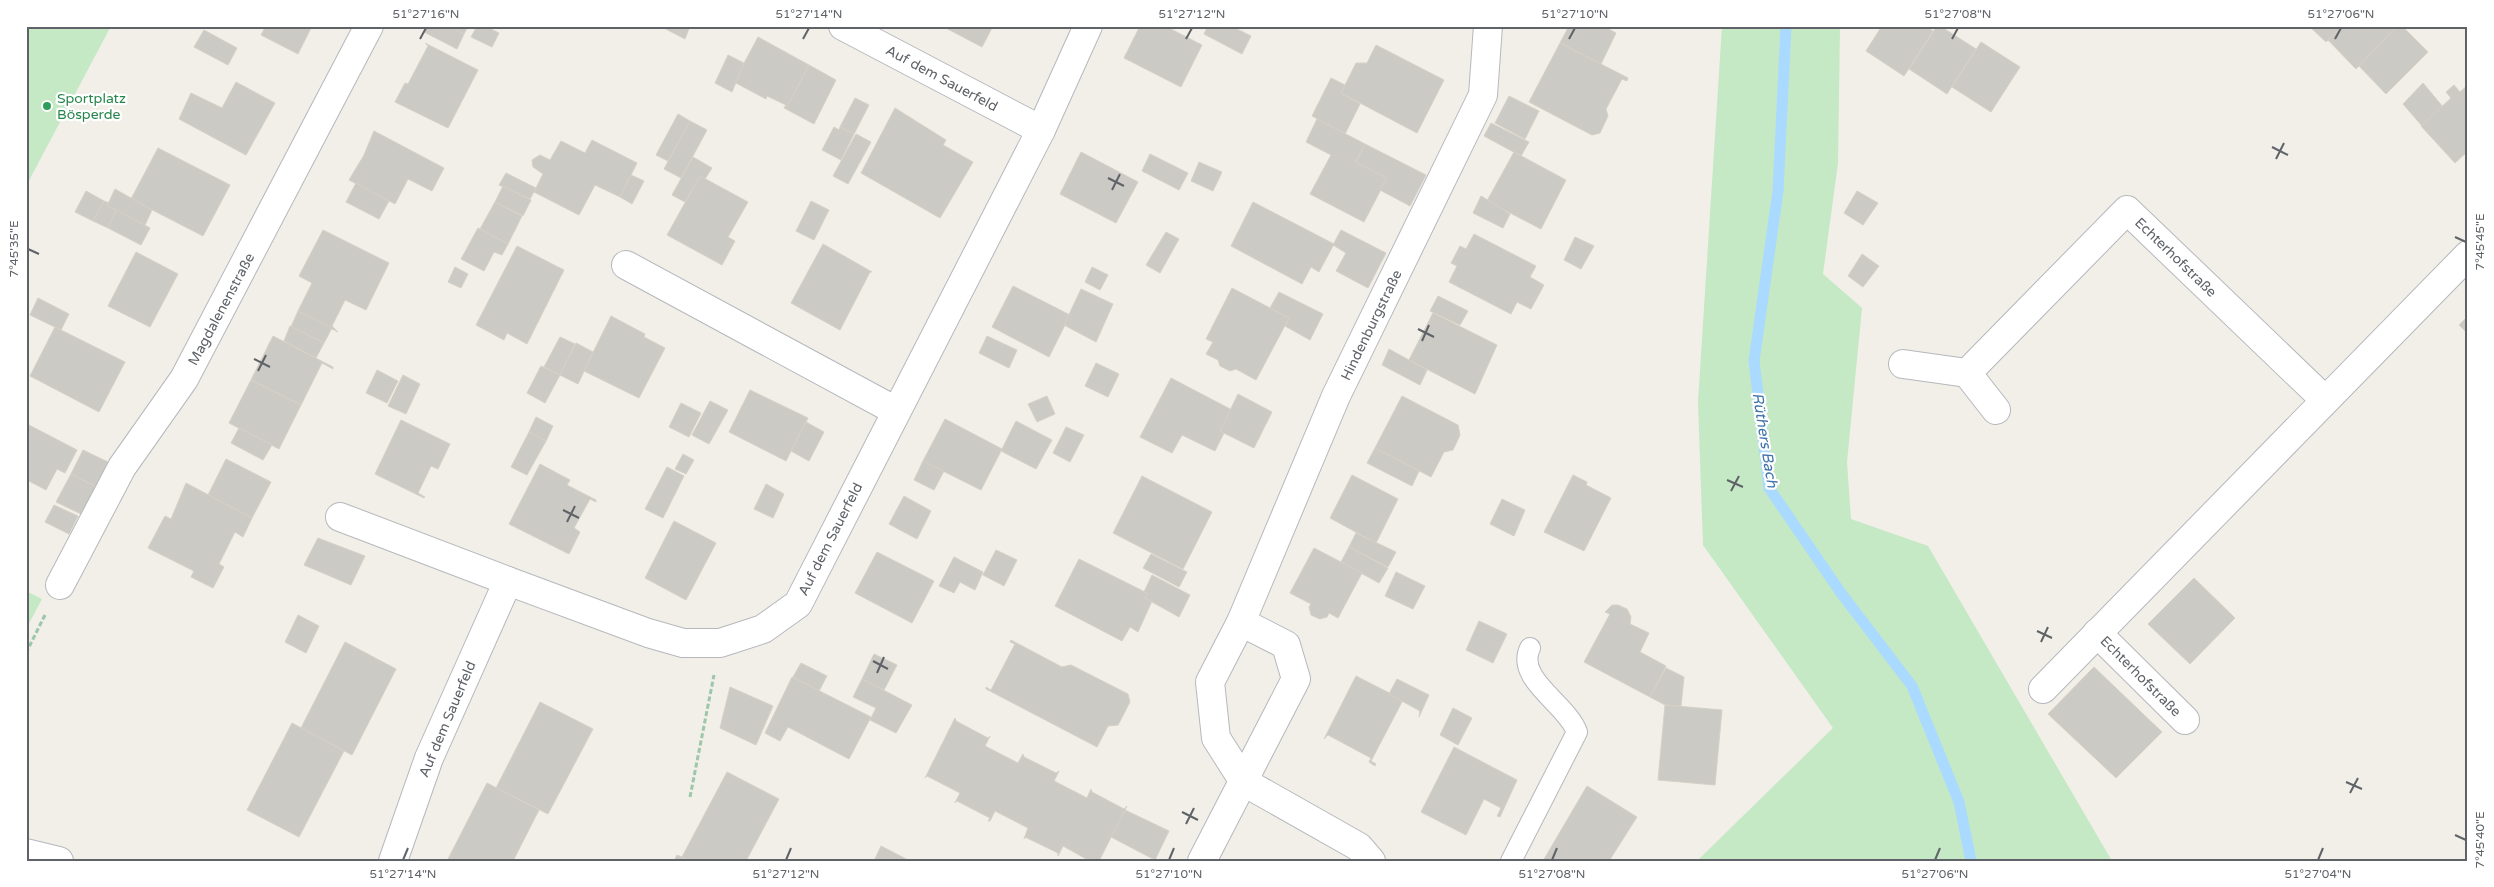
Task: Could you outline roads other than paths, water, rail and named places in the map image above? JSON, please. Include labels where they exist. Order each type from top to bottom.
[{"type":"street","name":"Magdalenenstraße","points":[[60,585],[122,467],[184,379],[370,26]]},
{"type":"street","name":"Auf dem Sauerfeld","points":[[843,26],[1041,130]]},
{"type":"street","name":"Auf dem Sauerfeld","points":[[340,517],[648,633],[683,643],[720,642],[763,629],[798,604],[1041,130],[1088,26]]},
{"type":"street","name":"Hindenburgstraße","points":[[1370,861],[1359,847],[1244,782],[1216,738],[1210,682],[1240,622],[1336,396],[1484,95],[1488,26]]},
{"type":"street","name":"Echterhofstraße","points":[[1968,374],[2127,210],[2326,400]]},
{"type":"street","name":"Echterhofstraße","points":[[2043,689],[2468,254]]},
{"type":"street","points":[[626,266],[896,412]]},
{"type":"street","points":[[1903,364],[1968,374],[1996,410]]},
{"type":"street","name":"Auf dem Sauerfeld","points":[[392,861],[429,758],[508,581]]},
{"type":"street","points":[[1202,861],[1296,679],[1286,646],[1240,622]]},
{"type":"street","name":"Echterhofstraße","points":[[2097,633],[2185,720]]},
{"type":"street","points":[[26,853],[60,861]]},
{"type":"lane","points":[[1511,861],[1577,732],[1572,720],[1535,680],[1527,667],[1527,654],[1530,648]]},
{"type":"waterway","name":"Rüthers Bach","points":[[1786,26],[1778,191],[1754,361],[1769,488],[1841,593],[1912,686],[1959,802],[1971,861]]},
{"type":"place","name":"Sportplatz Bösperde","points":[[47,106]]}]
